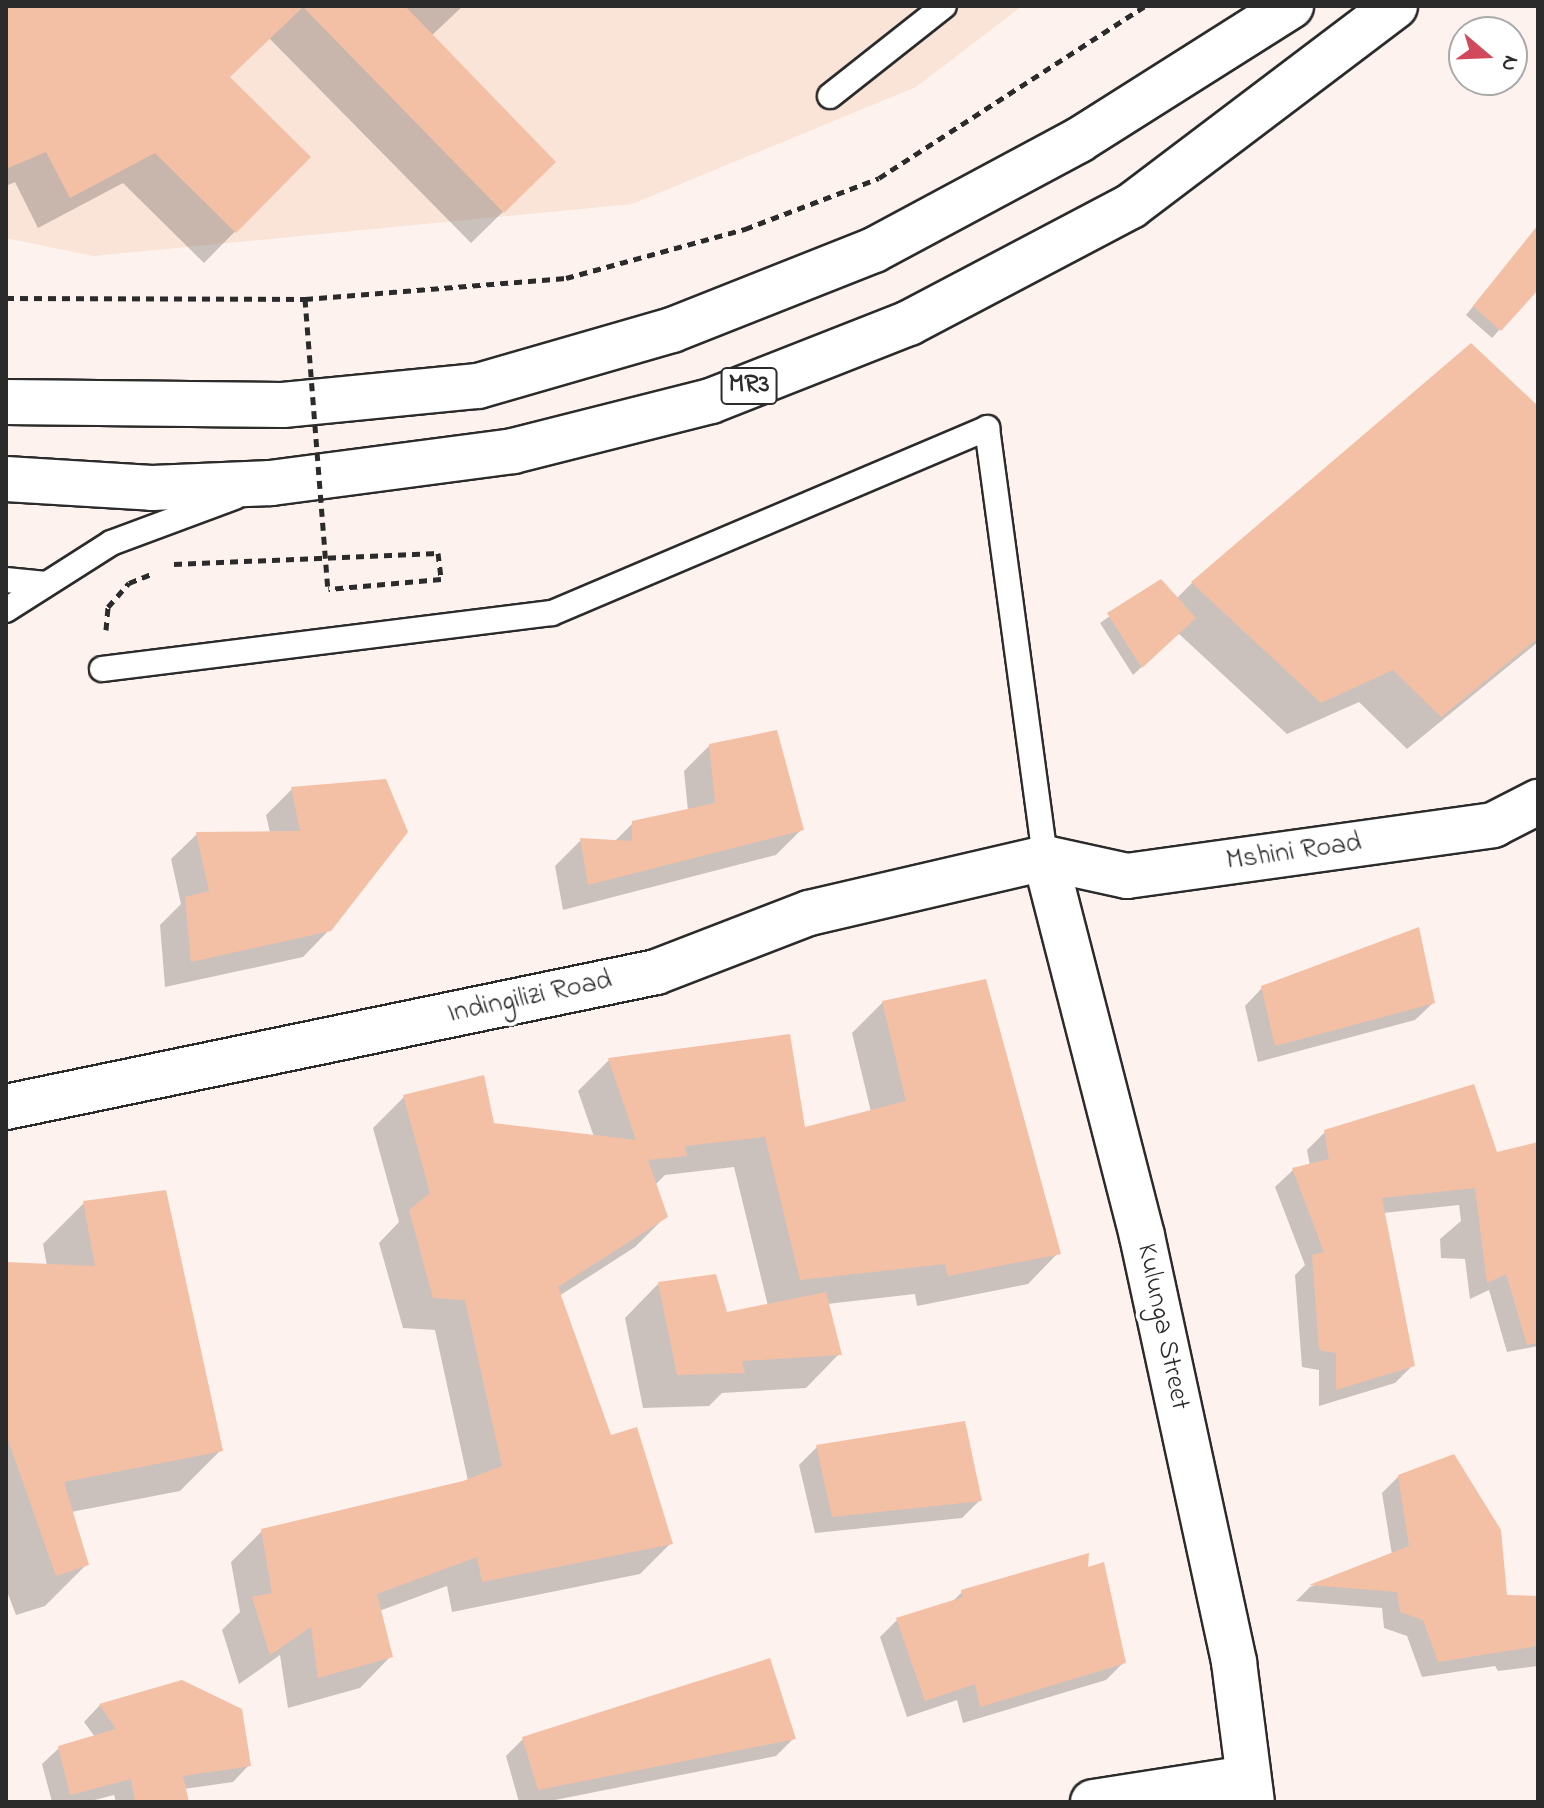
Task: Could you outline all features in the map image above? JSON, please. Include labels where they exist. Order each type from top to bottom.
[{"type":"main road","points":[[6,402],[283,405],[478,386],[672,330],[874,250],[1079,140],[1291,6]]},
{"type":"main road","name":"MR3","points":[[6,479],[152,488],[271,483],[529,447],[711,401],[909,323],[1131,206],[1395,6]]},
{"type":"main road","name":"Mshini Road","points":[[1045,858],[1127,876],[1493,825],[1538,802]]},
{"type":"main road","name":"Indingilizi Road","points":[[6,1107],[656,972],[809,913],[1045,858]]},
{"type":"main road","name":"Kulunga Street","points":[[1045,858],[1146,1251],[1234,1662],[1249,1790]]},
{"type":"main road","points":[[1093,1802],[1249,1790]]},
{"type":"lane","points":[[830,96],[944,6]]},
{"type":"lane","points":[[102,669],[552,613],[987,428],[1045,858]]},
{"type":"lane","points":[[6,610],[111,543],[271,483]]},
{"type":"lane","points":[[6,580],[46,584]]},
{"type":"path","points":[[6,298],[305,299],[566,278],[745,229],[879,178],[1145,6]]},
{"type":"path","points":[[102,669],[108,607],[129,583],[173,564],[438,553],[441,579],[328,589],[305,299]]},
{"type":"shaded area","points":[[6,6],[1022,6],[916,87],[632,204],[93,256],[6,238]]},
{"type":"building","points":[[6,6],[405,6],[556,162],[504,213],[303,7],[230,77],[311,157],[236,233],[155,153],[70,198],[46,152],[6,169]]},
{"type":"building","points":[[1538,225],[1538,290],[1501,331],[1473,306]]},
{"type":"building","points":[[1471,343],[1538,406],[1538,638],[1441,717],[1393,670],[1321,703],[1191,582]]},
{"type":"building","points":[[1161,579],[1196,618],[1142,668],[1107,613]]},
{"type":"building","points":[[777,730],[804,830],[588,885],[580,838],[632,841],[632,821],[715,803],[709,744]]},
{"type":"building","points":[[386,779],[408,832],[331,931],[191,962],[185,897],[209,891],[196,832],[300,831],[291,787]]},
{"type":"building","points":[[1419,927],[1435,1003],[1275,1046],[1261,986]]},
{"type":"building","points":[[986,979],[1061,1254],[948,1276],[945,1264],[800,1280],[765,1137],[685,1146],[687,1156],[648,1160],[668,1217],[558,1287],[611,1435],[637,1427],[673,1544],[482,1582],[477,1557],[377,1594],[393,1657],[318,1678],[311,1627],[270,1655],[252,1597],[272,1593],[261,1529],[463,1481],[502,1466],[465,1300],[433,1298],[409,1210],[430,1193],[403,1095],[484,1075],[494,1123],[636,1140],[608,1058],[790,1034],[805,1127],[906,1101],[882,1001]]},
{"type":"building","points":[[1474,1084],[1497,1152],[1538,1142],[1538,1343],[1527,1345],[1506,1274],[1487,1283],[1475,1188],[1382,1198],[1415,1366],[1336,1390],[1336,1353],[1319,1350],[1312,1255],[1324,1252],[1292,1168],[1329,1159],[1324,1130]]},
{"type":"building","points":[[166,1190],[223,1451],[64,1482],[89,1565],[56,1576],[6,1434],[6,1262],[95,1266],[83,1201]]},
{"type":"building","points":[[716,1274],[727,1312],[826,1292],[842,1355],[742,1361],[745,1373],[677,1375],[658,1282]]},
{"type":"building","points":[[965,1421],[982,1501],[832,1517],[816,1445]]},
{"type":"building","points":[[1454,1454],[1501,1530],[1507,1595],[1538,1596],[1538,1646],[1438,1662],[1423,1620],[1400,1612],[1397,1592],[1309,1585],[1409,1546],[1398,1475]]},
{"type":"building","points":[[1089,1553],[1088,1567],[1104,1562],[1126,1663],[980,1707],[975,1684],[925,1701],[896,1618],[963,1597],[961,1590]]},
{"type":"building","points":[[770,1658],[796,1739],[538,1790],[522,1737]]},
{"type":"building","points":[[182,1680],[242,1709],[251,1766],[183,1776],[189,1802],[135,1802],[131,1779],[70,1795],[58,1746],[116,1729],[99,1704]]}]
